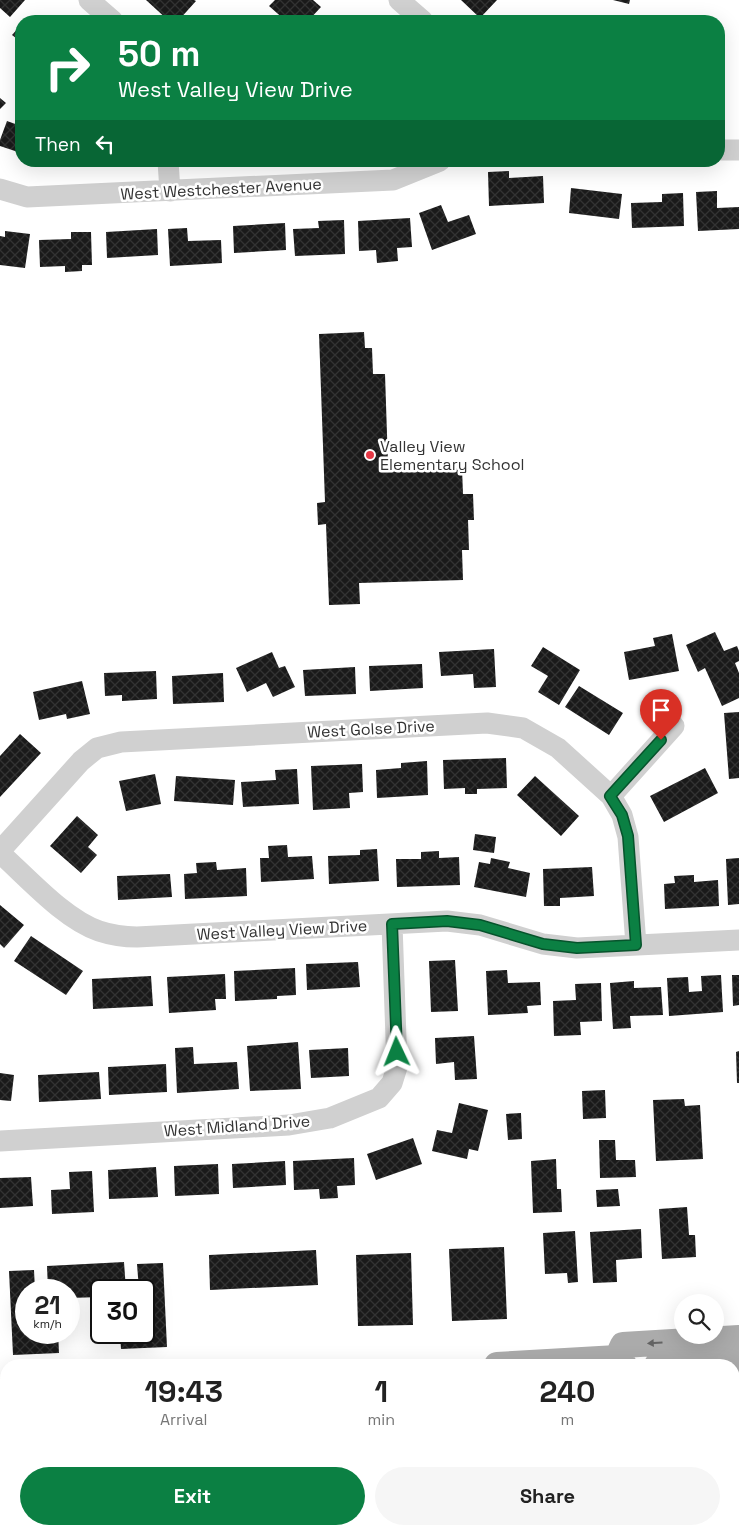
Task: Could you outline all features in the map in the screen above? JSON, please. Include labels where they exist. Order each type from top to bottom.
[{"type":"main road","points":[[621,1359],[623,1345],[739,1338]]},
{"type":"street","points":[[89,0],[106,15]]},
{"type":"street","points":[[404,1],[417,15]]},
{"type":"street","points":[[725,150],[739,150]]},
{"type":"street","points":[[168,167],[170,191]]},
{"type":"street","name":"West Westchester Avenue","points":[[0,189],[27,197],[393,180],[425,167]]},
{"type":"street","name":"West Golse Drive","points":[[0,852],[81,762],[97,748],[121,742],[487,723],[523,728],[558,748],[610,796],[622,815],[628,836],[636,945]]},
{"type":"street","points":[[610,796],[674,726]]},
{"type":"street","name":"West Valley View Drive","points":[[0,852],[66,912],[97,930],[116,936],[136,938],[447,921],[480,925],[543,944],[577,948],[739,940]]},
{"type":"street","name":"West Midland Drive","points":[[0,1141],[289,1125],[330,1118],[379,1098],[392,1083],[397,1067],[392,924]]},
{"type":"building","points":[[0,0],[25,0],[10,17],[0,8]]},
{"type":"building","points":[[146,0],[196,1],[183,15],[162,15]]},
{"type":"building","points":[[275,0],[313,0],[321,7],[314,15],[279,15],[269,6]]},
{"type":"building","points":[[461,0],[497,0],[483,15],[477,15]]},
{"type":"building","points":[[613,0],[630,0],[629,4]]},
{"type":"building","points":[[0,98],[6,103],[0,109]]},
{"type":"building","points":[[7,121],[15,124],[15,151],[0,146],[0,140]]},
{"type":"building","points":[[509,171],[509,178],[543,176],[544,203],[489,206],[488,172]]},
{"type":"building","points":[[571,188],[622,194],[619,219],[569,213]]},
{"type":"building","points":[[717,191],[717,208],[739,207],[739,229],[698,231],[696,192]]},
{"type":"building","points":[[683,193],[684,226],[632,228],[631,203],[662,202],[662,194]]},
{"type":"building","points":[[441,205],[448,222],[469,215],[476,234],[432,250],[419,213]]},
{"type":"building","points":[[410,218],[412,247],[397,248],[398,261],[377,263],[376,250],[359,251],[358,221]]},
{"type":"building","points":[[344,220],[345,254],[295,256],[293,229],[319,228],[318,221]]},
{"type":"building","points":[[285,223],[286,250],[234,253],[233,226]]},
{"type":"building","points":[[187,228],[188,241],[221,240],[222,263],[170,266],[168,229]]},
{"type":"building","points":[[157,229],[158,255],[107,258],[106,232]]},
{"type":"building","points":[[5,231],[30,234],[25,268],[0,265],[0,236],[5,237]]},
{"type":"building","points":[[71,232],[91,232],[92,265],[82,265],[82,271],[65,272],[65,266],[40,267],[39,240],[71,239]]},
{"type":"building","points":[[364,332],[365,348],[372,348],[373,374],[385,374],[388,464],[426,462],[426,469],[462,468],[463,494],[473,494],[474,520],[468,520],[469,550],[462,550],[463,580],[359,583],[360,604],[329,605],[326,524],[318,525],[317,503],[325,502],[319,334]]},
{"type":"building","points":[[715,632],[724,651],[737,646],[739,651],[739,661],[735,663],[739,673],[739,698],[722,706],[705,668],[698,672],[686,645]]},
{"type":"building","points":[[672,634],[679,671],[629,680],[624,652],[655,646],[653,638]]},
{"type":"building","points":[[543,647],[580,670],[559,705],[538,692],[548,676],[531,666]]},
{"type":"building","points":[[494,649],[496,687],[474,688],[473,674],[441,676],[439,652]]},
{"type":"building","points":[[272,652],[279,668],[285,666],[295,687],[273,697],[266,683],[247,692],[236,668]]},
{"type":"building","points":[[422,664],[423,688],[370,691],[369,666]]},
{"type":"building","points":[[355,667],[356,694],[305,696],[303,670]]},
{"type":"building","points":[[156,671],[157,699],[122,701],[122,695],[105,696],[104,673]]},
{"type":"building","points":[[223,673],[224,702],[173,704],[172,676]]},
{"type":"building","points":[[82,681],[90,714],[67,719],[66,714],[39,720],[33,692]]},
{"type":"building","points":[[579,686],[623,713],[609,735],[565,707]]},
{"type":"building","points":[[739,712],[739,778],[729,779],[724,713]]},
{"type":"building","points":[[20,734],[41,753],[0,797],[0,756]]},
{"type":"building","points":[[506,758],[507,788],[477,789],[477,794],[465,794],[465,788],[444,789],[443,760]]},
{"type":"building","points":[[427,761],[428,795],[377,798],[376,770],[401,768],[401,763]]},
{"type":"building","points":[[362,764],[363,792],[349,793],[350,808],[313,810],[311,766]]},
{"type":"building","points":[[705,768],[718,793],[664,822],[650,796]]},
{"type":"building","points":[[297,769],[299,804],[243,807],[241,782],[276,780],[275,770]]},
{"type":"building","points":[[155,774],[161,804],[126,811],[119,781]]},
{"type":"building","points":[[176,776],[235,780],[233,805],[174,801]]},
{"type":"building","points":[[535,776],[579,816],[561,836],[517,795]]},
{"type":"building","points":[[77,816],[98,835],[88,847],[97,855],[81,873],[50,846]]},
{"type":"building","points":[[475,834],[496,837],[494,853],[473,850]]},
{"type":"building","points":[[287,845],[288,857],[312,856],[314,879],[261,882],[260,858],[269,858],[268,846]]},
{"type":"building","points":[[377,849],[379,881],[329,884],[328,856],[360,855],[360,850]]},
{"type":"building","points":[[439,851],[439,858],[459,857],[460,885],[397,887],[396,859],[421,859],[421,852]]},
{"type":"building","points":[[491,858],[510,862],[508,868],[530,873],[526,897],[474,887],[479,862],[490,864]]},
{"type":"building","points":[[739,858],[739,904],[728,905],[726,859]]},
{"type":"building","points":[[216,862],[217,870],[246,868],[247,896],[185,899],[184,874],[197,873],[196,863]]},
{"type":"building","points":[[592,867],[594,896],[560,898],[560,906],[544,906],[543,869]]},
{"type":"building","points":[[170,874],[172,897],[118,900],[117,876]]},
{"type":"building","points":[[694,875],[694,882],[718,880],[719,906],[665,909],[664,884],[675,883],[674,876]]},
{"type":"building","points":[[0,905],[24,925],[4,948],[0,944]]},
{"type":"building","points":[[31,936],[83,971],[66,995],[14,961]]},
{"type":"building","points":[[455,960],[458,1011],[431,1012],[429,961]]},
{"type":"building","points":[[358,962],[360,987],[307,990],[306,964]]},
{"type":"building","points":[[295,968],[296,995],[277,996],[277,999],[235,1001],[234,971]]},
{"type":"building","points":[[507,970],[508,983],[540,982],[541,1005],[527,1006],[528,1013],[488,1015],[486,971]]},
{"type":"building","points":[[225,974],[226,999],[215,999],[216,1010],[169,1013],[167,977]]},
{"type":"building","points":[[721,975],[723,1012],[669,1016],[667,978],[688,977],[689,992],[702,991],[701,976]]},
{"type":"building","points":[[732,975],[739,975],[739,1005],[733,1006]]},
{"type":"building","points":[[151,976],[153,1006],[93,1009],[92,979]]},
{"type":"building","points":[[634,981],[634,988],[661,987],[663,1015],[630,1016],[631,1028],[613,1029],[610,983]]},
{"type":"building","points":[[601,983],[602,1021],[580,1022],[581,1035],[554,1036],[553,1001],[576,1000],[575,984]]},
{"type":"building","points":[[474,1036],[477,1079],[455,1080],[454,1062],[436,1064],[435,1038]]},
{"type":"building","points":[[298,1042],[301,1089],[250,1091],[247,1046]]},
{"type":"building","points":[[193,1047],[194,1064],[237,1062],[239,1089],[177,1093],[175,1048]]},
{"type":"building","points":[[348,1048],[349,1076],[311,1078],[309,1050]]},
{"type":"building","points":[[739,1051],[739,1083],[737,1083],[736,1052]]},
{"type":"building","points":[[166,1064],[167,1092],[109,1095],[108,1067]]},
{"type":"building","points":[[99,1072],[101,1099],[39,1102],[38,1075]]},
{"type":"building","points":[[0,1073],[14,1075],[11,1101],[0,1100]]},
{"type":"building","points":[[605,1090],[606,1118],[583,1119],[582,1091]]},
{"type":"building","points":[[684,1099],[685,1106],[700,1105],[703,1159],[656,1161],[653,1100]]},
{"type":"building","points":[[459,1103],[488,1110],[478,1151],[469,1149],[467,1159],[432,1151],[437,1130],[452,1133]]},
{"type":"building","points":[[521,1113],[522,1139],[508,1140],[506,1114]]},
{"type":"building","points":[[413,1138],[422,1164],[376,1180],[367,1154]]},
{"type":"building","points":[[599,1140],[615,1140],[616,1160],[635,1160],[636,1177],[600,1178]]},
{"type":"building","points":[[354,1158],[355,1185],[337,1186],[338,1198],[320,1199],[319,1189],[294,1190],[293,1161]]},
{"type":"building","points":[[556,1159],[557,1189],[561,1189],[562,1212],[533,1213],[531,1161]]},
{"type":"building","points":[[285,1161],[286,1185],[233,1188],[232,1164]]},
{"type":"building","points":[[218,1164],[219,1194],[175,1196],[174,1166]]},
{"type":"building","points":[[156,1167],[158,1197],[109,1199],[108,1170]]},
{"type":"building","points":[[92,1171],[94,1212],[52,1214],[51,1190],[70,1189],[69,1172]]},
{"type":"building","points":[[31,1177],[33,1206],[0,1208],[0,1178]]},
{"type":"building","points":[[618,1189],[620,1206],[597,1207],[596,1190]]},
{"type":"building","points":[[687,1207],[689,1235],[695,1235],[696,1257],[662,1259],[659,1209]]},
{"type":"building","points":[[641,1229],[642,1258],[616,1260],[617,1282],[593,1283],[590,1232]]},
{"type":"building","points":[[575,1231],[578,1282],[568,1283],[567,1273],[545,1274],[543,1233]]},
{"type":"building","points":[[504,1247],[507,1319],[452,1321],[449,1249]]},
{"type":"building","points":[[316,1250],[318,1285],[210,1290],[209,1255]]},
{"type":"building","points":[[411,1253],[413,1325],[358,1326],[356,1255]]},
{"type":"building","points":[[124,1262],[125,1279],[90,1279],[90,1297],[80,1298],[80,1279],[48,1279],[47,1266]]},
{"type":"building","points":[[163,1263],[167,1347],[121,1349],[121,1344],[155,1344],[155,1279],[138,1279],[137,1264]]},
{"type":"building","points":[[34,1270],[34,1279],[15,1279],[15,1344],[59,1344],[59,1353],[13,1355],[9,1271]]},
{"type":"place","name":"Valley View Elementary School","points":[[370,455]]},
{"type":"route","points":[[397,1052],[392,924],[447,921],[480,925],[543,944],[577,948],[636,945],[628,836],[622,815],[610,796],[661,740]]}]
